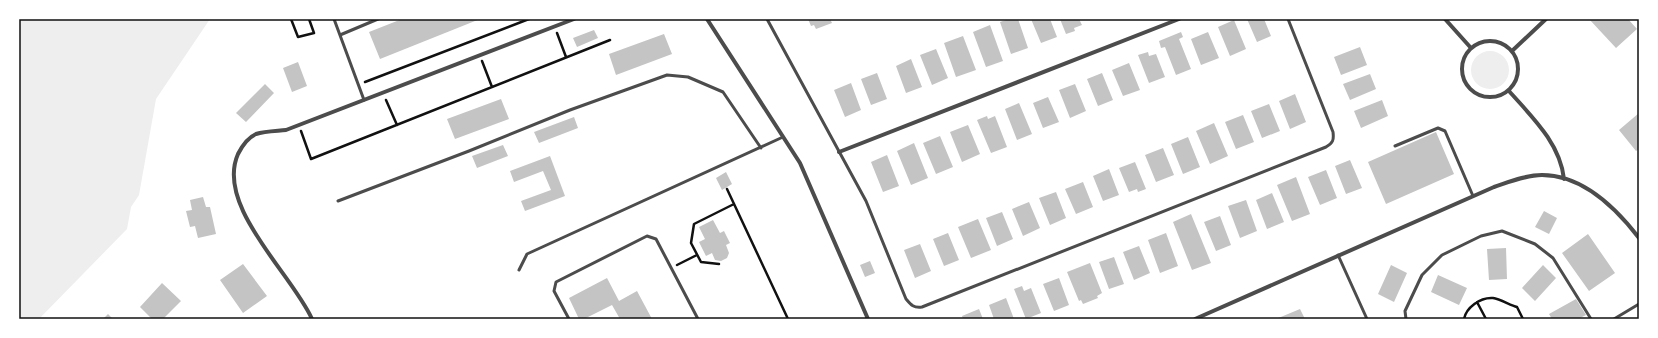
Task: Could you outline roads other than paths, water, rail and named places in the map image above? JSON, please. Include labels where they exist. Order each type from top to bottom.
[{"type":"street","points":[[312,319],[288,278],[260,241],[239,204],[234,179],[236,159],[243,143],[256,134],[286,130],[573,19]]},
{"type":"street","points":[[707,19],[800,163],[868,319]]},
{"type":"street","points":[[840,152],[1179,19]]},
{"type":"street","points":[[1445,19],[1471,48]]},
{"type":"street","points":[[1512,51],[1546,19]]},
{"type":"street","points":[[1492,41],[1499,42],[1512,51],[1516,57],[1518,71],[1517,79],[1508,91],[1502,95],[1488,98],[1481,96],[1468,88],[1464,82],[1462,67],[1463,60],[1471,48],[1478,44],[1492,41]]},
{"type":"street","points":[[1508,91],[1538,124],[1550,140],[1563,165],[1564,179]]},
{"type":"street","points":[[1195,319],[1494,186],[1532,176],[1542,175],[1564,179],[1583,187],[1605,200],[1625,220],[1639,238]]},
{"type":"lane","points":[[335,19],[364,100]]},
{"type":"lane","points":[[340,35],[378,19]]},
{"type":"lane","points":[[767,19],[866,201],[906,299],[911,306],[922,307],[1332,144],[1334,139],[1333,132],[1288,19]]},
{"type":"lane","points":[[338,201],[469,151],[570,110],[667,74],[688,77],[723,92],[761,148]]},
{"type":"lane","points":[[1395,146],[1438,128],[1445,131],[1473,196]]},
{"type":"lane","points":[[519,270],[527,254],[783,137]]},
{"type":"lane","points":[[1406,319],[1405,311],[1422,275],[1442,255],[1481,236],[1502,231],[1536,244],[1553,258],[1591,319]]},
{"type":"lane","points":[[569,319],[554,292],[556,282],[647,236],[656,239],[698,319]]},
{"type":"lane","points":[[1337,255],[1367,319]]},
{"type":"lane","points":[[1614,319],[1639,304]]}]
